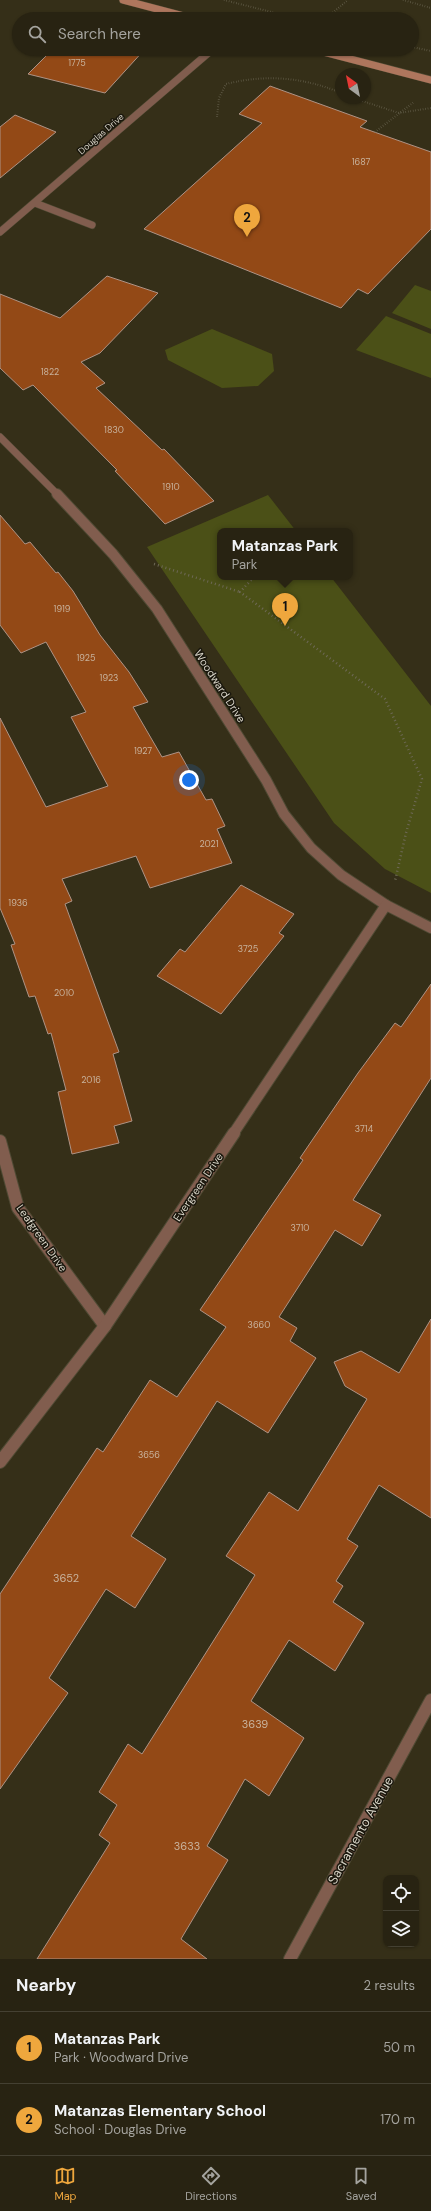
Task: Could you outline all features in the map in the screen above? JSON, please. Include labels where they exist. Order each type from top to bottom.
[{"type":"street","points":[[123,0],[168,12]]},
{"type":"street","name":"Douglas Drive","points":[[0,232],[205,56]]},
{"type":"street","points":[[339,56],[431,80]]},
{"type":"street","points":[[35,203],[92,225]]},
{"type":"street","name":"Woodward Drive","points":[[0,437],[39,475],[113,554],[156,609],[266,780],[284,814],[311,848],[341,875],[386,905],[431,928]]},
{"type":"street","name":"Evergreen Drive","points":[[0,1462],[105,1326],[386,905]]},
{"type":"street","name":"Leafgreen Drive","points":[[0,1141],[18,1208],[105,1326]]},
{"type":"street","name":"Sacramento Avenue","points":[[290,1959],[431,1700]]},
{"type":"path","points":[[224,0],[271,12]]},
{"type":"path","points":[[333,12],[348,0]]},
{"type":"path","points":[[403,0],[431,8]]},
{"type":"path","points":[[419,48],[431,51]]},
{"type":"path","points":[[216,117],[219,98],[226,84],[243,79],[261,77],[297,78],[323,84],[335,90]]},
{"type":"path","points":[[375,132],[414,102]]},
{"type":"path","points":[[371,104],[399,113],[431,108]]},
{"type":"path","points":[[151,563],[240,592],[385,699],[422,779],[406,833],[396,880],[386,905]]},
{"type":"path","points":[[240,592],[251,580]]},
{"type":"green space","points":[[415,285],[431,291],[431,329],[392,313]]},
{"type":"green space","points":[[386,316],[431,334],[431,378],[356,350]]},
{"type":"green space","points":[[212,329],[272,354],[274,371],[258,386],[222,388],[168,360],[165,350]]},
{"type":"green space","points":[[268,495],[294,528],[217,528],[217,580],[333,580],[431,706],[431,893],[385,869],[334,823],[147,547]]},
{"type":"building","points":[[46,56],[139,56],[105,93],[28,74]]},
{"type":"building","points":[[270,86],[367,121],[360,127],[431,152],[431,229],[368,294],[358,289],[341,308],[144,229],[262,123],[239,114]]},
{"type":"building","points":[[15,115],[56,132],[0,178],[0,127]]},
{"type":"building","points":[[107,276],[158,293],[100,353],[81,362],[105,383],[96,388],[162,450],[164,449],[214,501],[165,524],[115,471],[117,470],[33,385],[23,390],[0,368],[0,294],[60,318]]},
{"type":"building","points":[[0,515],[25,544],[30,542],[56,573],[58,572],[73,591],[100,635],[129,672],[148,702],[133,707],[162,757],[179,752],[206,800],[212,799],[225,826],[217,829],[232,863],[150,888],[136,856],[62,879],[72,901],[65,904],[119,1052],[113,1054],[132,1121],[114,1126],[119,1143],[72,1154],[58,1092],[66,1090],[51,1033],[48,1034],[35,996],[29,997],[11,945],[15,944],[0,908],[0,718],[46,807],[108,786],[71,717],[86,712],[46,642],[21,653],[0,625]]},
{"type":"building","points":[[241,885],[294,914],[279,933],[284,936],[221,1014],[157,976],[180,949],[185,952]]},
{"type":"building","points":[[431,984],[431,1078],[353,1200],[381,1215],[362,1246],[335,1230],[279,1317],[297,1328],[290,1341],[316,1358],[268,1433],[217,1401],[131,1536],[166,1559],[135,1608],[106,1589],[49,1678],[68,1693],[0,1789],[0,1594],[97,1448],[103,1452],[150,1380],[177,1397],[226,1327],[200,1310],[303,1160],[300,1158],[358,1073],[395,1023],[401,1027]]},
{"type":"building","points":[[431,1319],[431,1518],[379,1485],[347,1539],[358,1546],[336,1581],[343,1586],[333,1602],[364,1623],[335,1671],[289,1640],[251,1701],[304,1738],[269,1796],[245,1779],[207,1846],[228,1860],[181,1939],[207,1959],[37,1959],[110,1843],[99,1835],[117,1805],[99,1792],[128,1744],[142,1754],[255,1575],[226,1556],[269,1492],[298,1511],[367,1399],[345,1386],[334,1362],[361,1351],[399,1373]]},
{"type":"place","name":"Matanzas Elementary School","points":[[247,237]]},
{"type":"place","name":"Matanzas Park","points":[[285,626]]}]
